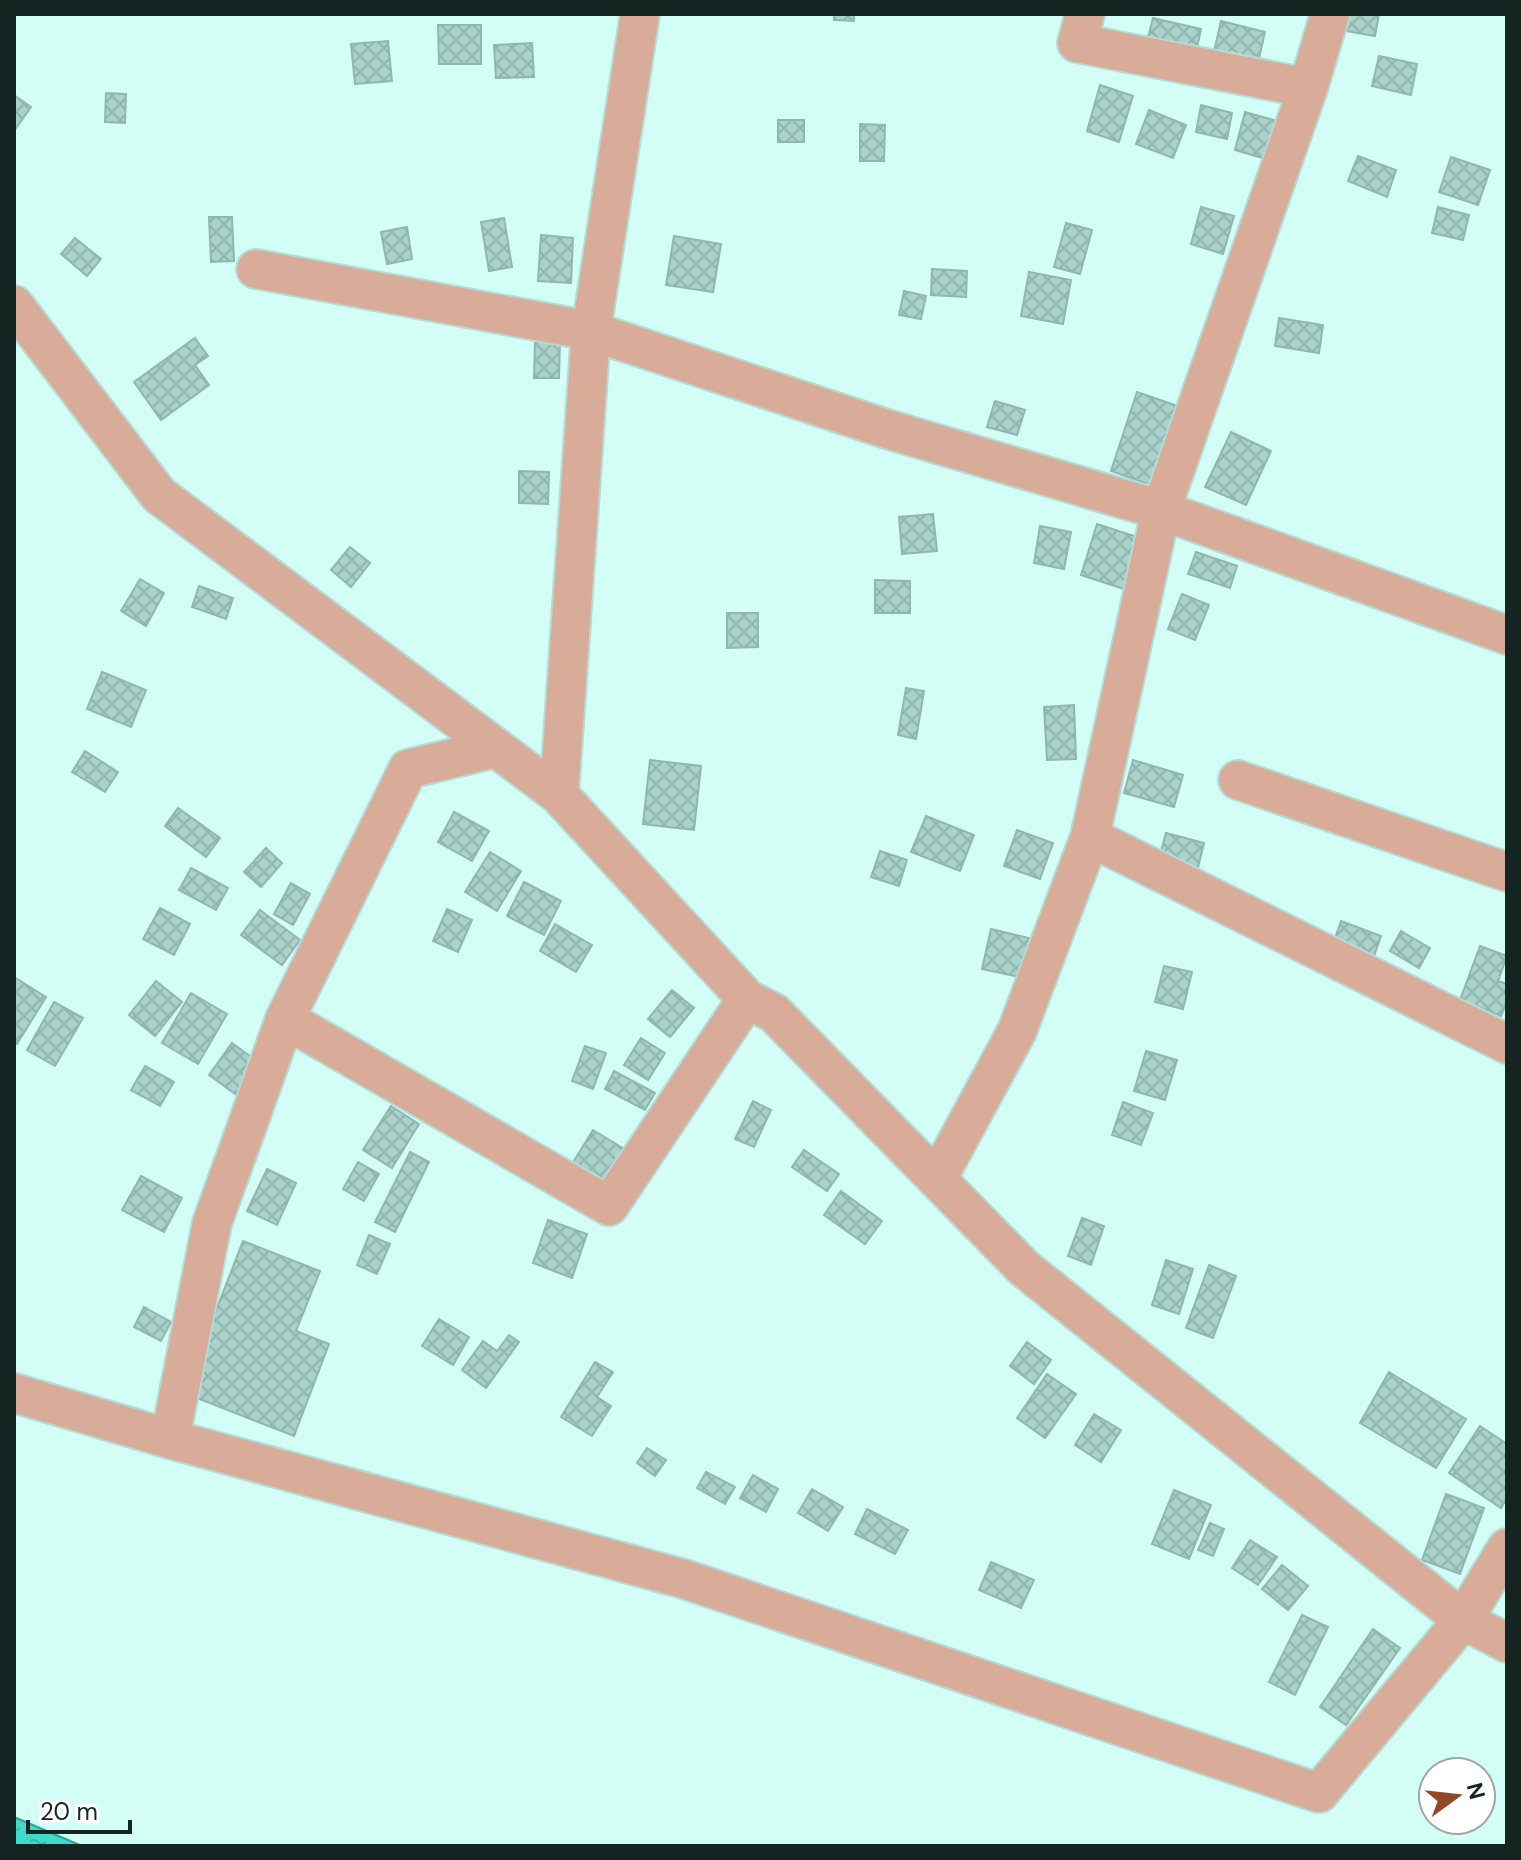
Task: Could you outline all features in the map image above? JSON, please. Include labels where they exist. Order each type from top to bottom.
[{"type":"street","points":[[559,795],[591,331],[640,14]]},
{"type":"street","points":[[1085,14],[1077,43],[1308,88]]},
{"type":"street","points":[[937,1179],[1017,1031],[1090,837],[1161,510],[1308,88],[1330,14]]},
{"type":"street","points":[[256,269],[591,331],[890,430],[1161,510],[1507,635]]},
{"type":"street","points":[[14,305],[159,495],[559,795],[747,999],[774,1013],[1024,1268],[1463,1620],[1507,1643]]},
{"type":"street","points":[[170,1439],[212,1223],[285,1019],[408,769],[496,748]]},
{"type":"street","points":[[1238,780],[1507,872]]},
{"type":"street","points":[[1090,837],[1507,1044]]},
{"type":"street","points":[[285,1019],[609,1206],[747,999]]},
{"type":"street","points":[[14,1393],[170,1439],[684,1579],[1319,1793],[1463,1620],[1507,1548]]},
{"type":"water","points":[[14,1817],[82,1846],[14,1846]]},
{"type":"building","points":[[834,14],[854,14],[854,21],[834,20]]},
{"type":"building","points":[[1343,14],[1379,14],[1375,36],[1340,30]]},
{"type":"building","points":[[1153,18],[1201,29],[1195,57],[1146,45]]},
{"type":"building","points":[[1221,21],[1265,32],[1257,67],[1213,56]]},
{"type":"building","points":[[438,25],[481,25],[481,64],[439,64]]},
{"type":"building","points":[[388,41],[392,81],[355,84],[351,44]]},
{"type":"building","points":[[532,43],[534,77],[496,78],[494,45]]},
{"type":"building","points":[[1379,56],[1417,64],[1411,95],[1372,86]]},
{"type":"building","points":[[1100,85],[1133,96],[1119,142],[1087,131]]},
{"type":"building","points":[[106,93],[126,94],[125,123],[105,122]]},
{"type":"building","points":[[14,95],[31,107],[14,131]]},
{"type":"building","points":[[1201,105],[1232,113],[1227,139],[1196,132]]},
{"type":"building","points":[[1149,110],[1186,125],[1173,158],[1136,144]]},
{"type":"building","points":[[1245,112],[1277,121],[1266,159],[1235,150]]},
{"type":"building","points":[[778,120],[804,120],[804,142],[778,142]]},
{"type":"building","points":[[860,124],[885,125],[884,161],[860,161]]},
{"type":"building","points":[[1358,156],[1396,170],[1387,197],[1348,181]]},
{"type":"building","points":[[1451,157],[1490,170],[1478,205],[1439,192]]},
{"type":"building","points":[[1201,207],[1234,216],[1223,254],[1191,244]]},
{"type":"building","points":[[1438,207],[1469,215],[1463,240],[1432,233]]},
{"type":"building","points":[[209,217],[232,217],[234,261],[211,262]]},
{"type":"building","points":[[504,218],[512,267],[489,271],[481,222]]},
{"type":"building","points":[[1066,223],[1092,230],[1080,274],[1054,267]]},
{"type":"building","points":[[407,227],[412,259],[387,264],[381,232]]},
{"type":"building","points":[[541,235],[573,238],[571,283],[538,281]]},
{"type":"building","points":[[674,236],[721,244],[713,292],[666,285]]},
{"type":"building","points":[[75,238],[101,259],[87,276],[61,254]]},
{"type":"building","points":[[932,269],[967,271],[966,297],[931,295]]},
{"type":"building","points":[[1029,272],[1071,280],[1063,324],[1021,316]]},
{"type":"building","points":[[904,291],[926,296],[921,319],[899,315]]},
{"type":"building","points":[[1279,318],[1323,325],[1319,353],[1275,346]]},
{"type":"building","points":[[195,338],[208,356],[195,365],[209,385],[161,420],[134,382]]},
{"type":"building","points":[[535,342],[560,342],[559,378],[534,378]]},
{"type":"building","points":[[1137,392],[1178,406],[1151,485],[1111,471]]},
{"type":"building","points":[[995,401],[1025,410],[1017,435],[987,427]]},
{"type":"building","points":[[1231,432],[1271,451],[1246,505],[1205,487]]},
{"type":"building","points":[[519,471],[549,472],[548,504],[519,503]]},
{"type":"building","points":[[933,514],[937,551],[902,554],[899,517]]},
{"type":"building","points":[[1097,524],[1140,538],[1124,589],[1081,575]]},
{"type":"building","points":[[1040,526],[1071,532],[1064,569],[1034,563]]},
{"type":"building","points":[[350,547],[370,563],[351,587],[331,570]]},
{"type":"building","points":[[1196,552],[1237,566],[1230,588],[1188,574]]},
{"type":"building","points":[[140,579],[164,593],[146,626],[121,611]]},
{"type":"building","points":[[875,580],[910,581],[910,613],[875,613]]},
{"type":"building","points":[[199,586],[233,598],[226,619],[192,607]]},
{"type":"building","points":[[1182,594],[1209,605],[1195,640],[1168,629]]},
{"type":"building","points":[[727,613],[758,613],[758,647],[727,648]]},
{"type":"building","points":[[102,672],[146,690],[131,727],[87,709]]},
{"type":"building","points":[[906,688],[924,691],[916,739],[898,735]]},
{"type":"building","points":[[1074,705],[1076,759],[1047,760],[1044,707]]},
{"type":"building","points":[[85,751],[118,772],[105,792],[72,772]]},
{"type":"building","points":[[650,760],[701,766],[694,830],[643,824]]},
{"type":"building","points":[[1133,760],[1183,775],[1174,807],[1124,793]]},
{"type":"building","points":[[178,808],[220,838],[206,857],[165,826]]},
{"type":"building","points":[[454,812],[489,831],[472,861],[438,842]]},
{"type":"building","points":[[926,816],[974,835],[960,871],[911,852]]},
{"type":"building","points":[[1017,830],[1053,843],[1040,879],[1004,866]]},
{"type":"building","points":[[1166,833],[1204,843],[1195,880],[1156,869]]},
{"type":"building","points":[[266,848],[282,863],[261,887],[244,872]]},
{"type":"building","points":[[880,851],[907,860],[899,886],[871,877]]},
{"type":"building","points":[[490,852],[521,871],[497,911],[465,892]]},
{"type":"building","points":[[191,868],[228,888],[216,910],[179,890]]},
{"type":"building","points":[[524,882],[561,901],[544,935],[507,916]]},
{"type":"building","points":[[291,883],[310,894],[293,925],[274,914]]},
{"type":"building","points":[[160,908],[190,924],[174,955],[143,939]]},
{"type":"building","points":[[447,909],[472,920],[458,952],[433,941]]},
{"type":"building","points":[[260,910],[300,940],[282,965],[241,935]]},
{"type":"building","points":[[1341,921],[1381,936],[1373,959],[1333,944]]},
{"type":"building","points":[[555,924],[592,945],[576,972],[540,951]]},
{"type":"building","points":[[991,929],[1033,939],[1024,978],[982,969]]},
{"type":"building","points":[[1401,931],[1430,948],[1419,968],[1390,951]]},
{"type":"building","points":[[1480,946],[1507,956],[1498,981],[1507,984],[1507,1001],[1501,1016],[1460,1000]]},
{"type":"building","points":[[1164,966],[1192,972],[1183,1009],[1155,1002]]},
{"type":"building","points":[[14,977],[46,997],[17,1044],[14,1043]]},
{"type":"building","points":[[156,981],[182,1002],[155,1036],[129,1015]]},
{"type":"building","points":[[672,990],[694,1008],[670,1037],[648,1019]]},
{"type":"building","points":[[191,993],[227,1014],[198,1064],[162,1043]]},
{"type":"building","points":[[54,1002],[83,1018],[55,1066],[27,1050]]},
{"type":"building","points":[[641,1038],[665,1053],[648,1080],[624,1065]]},
{"type":"building","points":[[232,1043],[261,1064],[238,1096],[209,1075]]},
{"type":"building","points":[[585,1046],[606,1053],[593,1089],[572,1081]]},
{"type":"building","points":[[1146,1051],[1177,1060],[1165,1100],[1134,1091]]},
{"type":"building","points":[[145,1066],[174,1082],[160,1106],[131,1090]]},
{"type":"building","points":[[614,1071],[655,1093],[645,1110],[605,1089]]},
{"type":"building","points":[[753,1101],[771,1110],[754,1147],[735,1139]]},
{"type":"building","points":[[1123,1102],[1153,1113],[1141,1145],[1112,1135]]},
{"type":"building","points":[[391,1106],[419,1124],[392,1168],[363,1150]]},
{"type":"building","points":[[593,1130],[631,1153],[609,1188],[572,1164]]},
{"type":"building","points":[[804,1150],[839,1174],[827,1191],[792,1167]]},
{"type":"building","points":[[410,1152],[429,1162],[395,1232],[375,1222]]},
{"type":"building","points":[[358,1162],[379,1174],[364,1201],[343,1189]]},
{"type":"building","points":[[267,1169],[296,1183],[277,1225],[247,1211]]},
{"type":"building","points":[[141,1176],[182,1198],[164,1232],[122,1210]]},
{"type":"building","points":[[841,1191],[882,1221],[865,1244],[824,1215]]},
{"type":"building","points":[[1082,1218],[1104,1226],[1091,1265],[1068,1256]]},
{"type":"building","points":[[548,1220],[587,1234],[572,1278],[533,1263]]},
{"type":"building","points":[[369,1235],[390,1244],[377,1274],[357,1265]]},
{"type":"building","points":[[243,1241],[320,1271],[296,1331],[329,1344],[294,1436],[184,1393]]},
{"type":"building","points":[[1166,1260],[1193,1269],[1179,1314],[1152,1305]]},
{"type":"building","points":[[1209,1265],[1236,1276],[1213,1338],[1186,1328]]},
{"type":"building","points":[[144,1307],[171,1322],[161,1341],[134,1327]]},
{"type":"building","points":[[439,1319],[469,1337],[453,1365],[422,1346]]},
{"type":"building","points":[[509,1335],[519,1342],[486,1388],[462,1370],[483,1341],[497,1351]]},
{"type":"building","points":[[1027,1342],[1051,1360],[1034,1384],[1010,1366]]},
{"type":"building","points":[[595,1362],[613,1372],[597,1397],[611,1406],[592,1436],[561,1417]]},
{"type":"building","points":[[1389,1372],[1466,1419],[1436,1468],[1360,1423]]},
{"type":"building","points":[[1047,1374],[1076,1394],[1045,1438],[1017,1418]]},
{"type":"building","points":[[1094,1414],[1121,1430],[1101,1462],[1075,1445]]},
{"type":"building","points":[[1480,1426],[1507,1444],[1507,1498],[1501,1508],[1449,1473]]},
{"type":"building","points":[[647,1448],[666,1460],[655,1476],[637,1463]]},
{"type":"building","points":[[706,1472],[735,1487],[725,1504],[697,1488]]},
{"type":"building","points":[[753,1475],[778,1489],[766,1512],[740,1498]]},
{"type":"building","points":[[812,1489],[843,1507],[828,1531],[798,1513]]},
{"type":"building","points":[[1174,1490],[1211,1505],[1189,1559],[1152,1544]]},
{"type":"building","points":[[1446,1494],[1484,1508],[1460,1574],[1422,1560]]},
{"type":"building","points":[[867,1509],[908,1530],[895,1554],[855,1534]]},
{"type":"building","points":[[1210,1523],[1224,1529],[1213,1556],[1198,1550]]},
{"type":"building","points":[[1250,1540],[1277,1557],[1258,1585],[1232,1568]]},
{"type":"building","points":[[991,1562],[1034,1580],[1021,1608],[979,1590]]},
{"type":"building","points":[[1282,1565],[1308,1586],[1288,1610],[1262,1589]]},
{"type":"building","points":[[1302,1615],[1328,1627],[1295,1695],[1269,1682]]},
{"type":"building","points":[[1373,1629],[1400,1648],[1346,1725],[1320,1707]]}]
